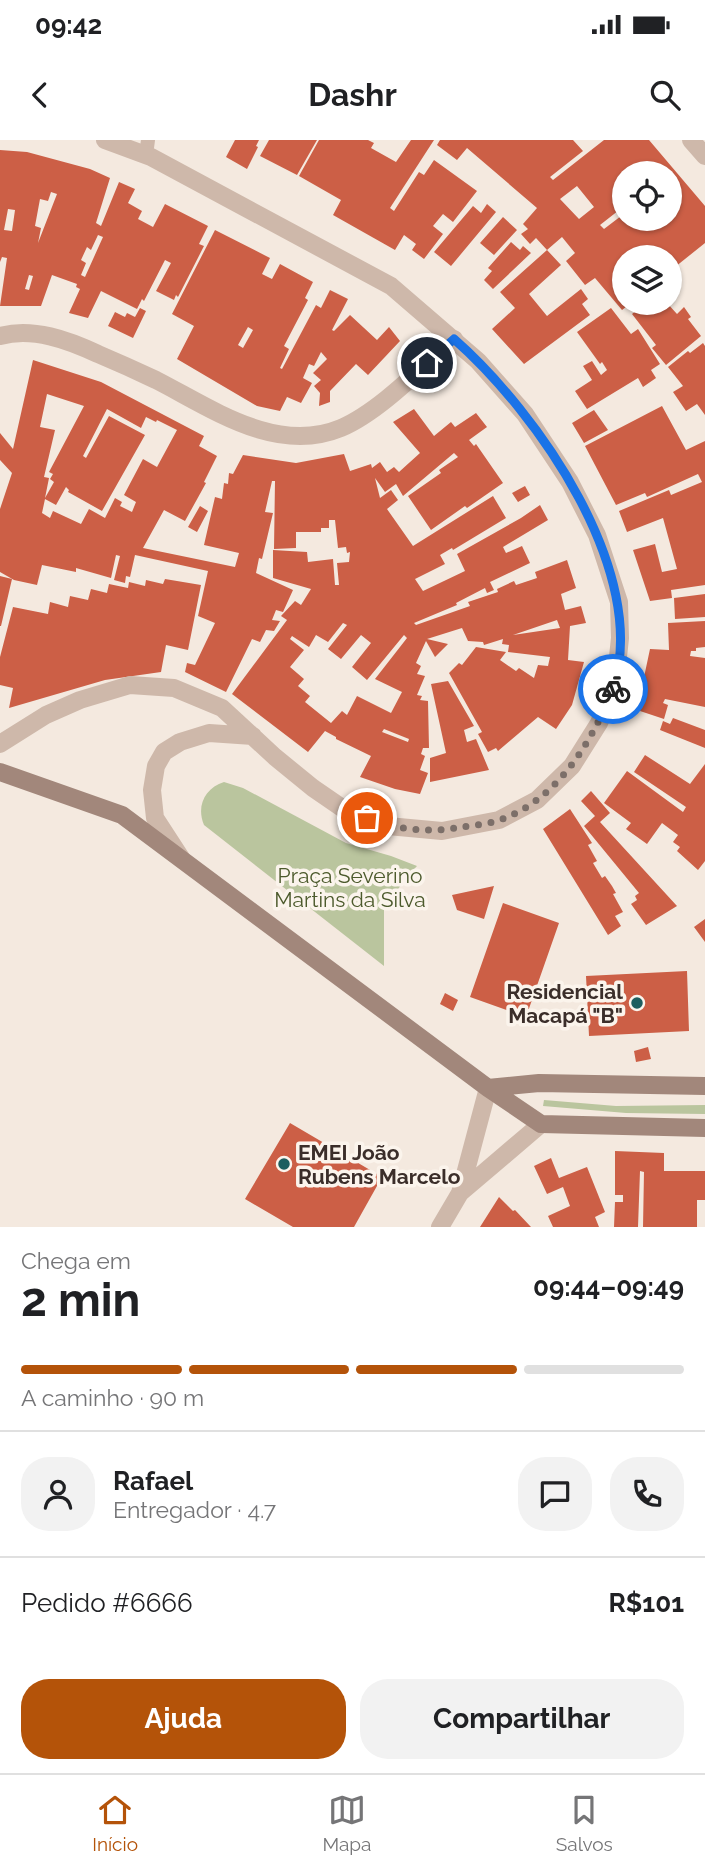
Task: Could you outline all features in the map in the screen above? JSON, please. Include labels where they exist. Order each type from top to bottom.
[{"type":"main road","points":[[0,772],[122,815],[488,1088],[541,1124],[705,1128]]},
{"type":"main road","points":[[488,1088],[539,1083],[705,1086]]},
{"type":"street","points":[[0,744],[80,700],[130,685],[174,688],[222,708],[313,788],[345,810],[388,826],[442,831],[499,820],[537,800],[572,766],[599,723],[614,685],[620,638],[619,602],[597,535],[570,482],[525,414],[478,361],[391,286],[147,147],[105,140]]},
{"type":"street","points":[[691,140],[705,156]]},
{"type":"street","points":[[0,336],[41,334],[73,342],[155,380],[223,416],[260,430],[288,435],[320,434],[342,428],[379,403],[454,339]]},
{"type":"street","points":[[181,859],[155,818],[152,790],[156,766],[164,752],[180,742],[209,733],[253,736]]},
{"type":"street","points":[[440,1227],[460,1193],[488,1088]]},
{"type":"street","points":[[460,1193],[541,1124]]},
{"type":"green space","name":"Praça Severino Martins da Silva","points":[[224,782],[243,788],[346,843],[417,866],[384,910],[384,966],[204,825],[201,811],[204,799],[207,793]]},
{"type":"green space","points":[[544,1100],[616,1106],[705,1105],[705,1114],[626,1113],[543,1106]]},
{"type":"building","points":[[235,140],[259,140],[247,169],[226,157]]},
{"type":"building","points":[[269,140],[317,140],[297,175],[260,156]]},
{"type":"building","points":[[319,140],[368,140],[374,143],[371,148],[396,162],[411,140],[434,140],[390,208],[394,211],[419,172],[424,175],[434,160],[477,191],[453,222],[443,214],[433,226],[443,234],[424,259],[412,250],[416,244],[404,235],[395,250],[333,215],[341,200],[299,176]]},
{"type":"building","points":[[440,140],[573,140],[583,151],[550,177],[553,180],[604,140],[649,140],[667,161],[612,161],[612,216],[600,225],[604,229],[612,223],[612,231],[682,231],[682,179],[705,206],[705,243],[682,261],[682,245],[612,245],[612,298],[595,278],[585,285],[566,261],[575,253],[562,237],[547,250],[536,238],[530,244],[521,234],[528,229],[523,224],[537,208],[467,148],[457,160],[437,145]],"holes":[[[577,186],[594,207],[579,219],[560,199]]]},
{"type":"building","points":[[0,150],[27,152],[90,169],[110,178],[96,223],[101,226],[119,182],[135,189],[128,203],[142,211],[138,219],[153,227],[165,204],[208,226],[199,244],[204,246],[178,297],[176,295],[174,300],[156,291],[171,263],[165,260],[144,301],[142,299],[137,309],[101,291],[88,318],[69,313],[80,289],[76,287],[77,284],[52,275],[41,306],[0,306],[7,258],[2,257],[0,262]],"holes":[[[51,192],[57,194],[38,243],[41,228],[35,226],[40,199],[48,201]],[[8,209],[15,210],[12,231],[4,230]],[[98,235],[103,237],[85,277],[81,275],[86,263],[81,260],[87,247],[91,250]],[[29,275],[33,276],[29,290],[25,289]]]},
{"type":"building","points":[[487,204],[496,212],[451,266],[434,252],[473,206],[481,213]]},
{"type":"building","points":[[503,217],[517,230],[494,255],[480,243]]},
{"type":"building","points":[[215,230],[270,258],[262,274],[272,279],[280,264],[313,282],[305,298],[308,300],[284,346],[289,349],[280,368],[282,369],[316,305],[321,308],[330,290],[348,299],[332,330],[350,315],[377,340],[389,327],[400,341],[368,375],[356,364],[330,391],[330,402],[319,406],[320,393],[314,386],[321,380],[313,373],[327,359],[321,352],[314,366],[309,364],[303,378],[312,383],[301,403],[287,397],[280,411],[257,406],[177,359],[194,326],[172,314]],"holes":[[[248,327],[253,330],[243,348],[238,345]]]},
{"type":"building","points":[[511,242],[520,250],[523,246],[531,253],[493,289],[484,280],[492,271],[488,268]]},
{"type":"building","points":[[547,250],[561,265],[529,294],[547,316],[581,289],[588,299],[582,304],[590,315],[524,364],[492,329],[515,308],[500,292]]},
{"type":"building","points":[[684,307],[691,317],[688,319],[701,336],[666,365],[652,348],[656,345],[633,315],[682,315]]},
{"type":"building","points":[[140,308],[146,311],[133,338],[108,326],[115,312],[125,317],[127,313],[135,317]]},
{"type":"building","points":[[611,308],[612,315],[616,315],[631,334],[638,329],[660,364],[651,370],[656,378],[643,387],[638,378],[587,409],[575,391],[592,380],[583,366],[592,361],[601,375],[607,370],[577,332]]},
{"type":"building","points":[[703,343],[705,415],[697,404],[686,411],[673,392],[683,386],[668,367]]},
{"type":"building","points":[[33,360],[101,382],[204,436],[199,446],[217,456],[204,482],[206,483],[185,521],[164,510],[143,548],[235,567],[239,553],[204,545],[215,497],[222,499],[224,483],[228,484],[229,473],[233,474],[243,455],[296,463],[344,454],[350,471],[371,464],[372,468],[380,462],[387,472],[394,467],[399,472],[420,453],[393,422],[414,409],[434,436],[451,422],[455,427],[476,413],[487,427],[469,440],[474,446],[476,444],[503,483],[467,508],[465,506],[431,530],[408,496],[441,473],[439,470],[458,457],[454,453],[403,496],[396,484],[385,492],[375,478],[380,498],[391,490],[398,500],[387,509],[413,546],[493,496],[506,518],[440,555],[445,564],[415,579],[423,591],[465,571],[457,554],[540,505],[548,520],[503,547],[506,553],[522,546],[530,563],[490,582],[494,590],[487,593],[485,588],[456,603],[457,605],[414,623],[416,625],[470,606],[468,602],[498,592],[497,589],[514,581],[516,585],[537,578],[535,572],[567,560],[576,588],[561,594],[565,610],[581,606],[586,623],[570,626],[568,660],[584,662],[572,705],[556,729],[538,717],[498,751],[496,748],[488,752],[478,734],[482,732],[449,673],[459,663],[462,665],[476,647],[506,652],[500,660],[516,671],[519,668],[534,678],[538,665],[548,666],[550,657],[508,652],[509,645],[502,644],[503,639],[484,645],[483,642],[468,641],[462,628],[427,639],[448,644],[435,657],[426,641],[416,663],[421,666],[417,674],[425,676],[417,695],[422,696],[420,700],[428,701],[429,748],[423,748],[421,754],[425,756],[420,770],[428,773],[420,794],[360,777],[371,756],[325,731],[308,752],[232,694],[287,620],[281,616],[295,601],[301,605],[311,589],[273,578],[273,550],[307,552],[308,562],[333,559],[335,585],[339,585],[337,563],[349,562],[350,552],[347,553],[346,547],[338,548],[335,520],[329,520],[329,528],[321,528],[321,532],[296,532],[296,548],[274,549],[275,481],[272,481],[265,512],[273,513],[256,573],[293,590],[283,612],[276,610],[272,620],[280,621],[274,631],[266,630],[260,642],[252,639],[226,692],[185,672],[187,663],[195,665],[215,623],[198,616],[208,571],[135,555],[130,577],[126,576],[125,583],[114,580],[120,556],[116,555],[111,578],[76,568],[76,572],[42,565],[37,585],[14,580],[0,572],[0,509],[12,473],[0,460],[0,433],[13,449]],"holes":[[[47,394],[84,406],[49,472],[53,474],[50,479],[54,482],[45,498],[49,478],[44,477],[55,430],[40,427]],[[107,409],[141,428],[146,417],[177,430],[157,467],[143,459],[124,495],[136,502],[132,512],[120,506],[122,502],[115,498],[105,518],[89,509],[81,524],[53,511],[50,518],[42,513],[45,499],[56,505],[66,487],[68,492],[102,511],[145,435],[109,416],[86,458],[83,456]],[[557,620],[560,628],[513,635]],[[343,623],[347,625],[328,649],[341,659],[361,635],[371,643],[352,667],[367,680],[404,635],[407,638],[375,679],[402,692],[391,713],[357,696],[347,715],[342,711],[331,723],[305,702],[310,696],[298,686],[304,679],[290,667],[304,650],[290,639],[292,636],[309,647],[316,635],[328,642]],[[384,729],[409,739],[408,742],[382,732]]]},
{"type":"building","points":[[662,406],[686,450],[705,441],[705,585],[671,590],[672,598],[650,601],[633,550],[655,544],[662,572],[677,569],[663,518],[627,532],[619,511],[669,490],[671,495],[702,482],[698,474],[647,497],[645,493],[616,505],[585,446]]},
{"type":"building","points":[[594,410],[608,430],[584,443],[572,423]]},
{"type":"building","points":[[525,486],[530,495],[518,502],[512,493]]},
{"type":"building","points":[[200,506],[208,511],[197,532],[188,527]]},
{"type":"building","points":[[0,576],[12,579],[1,626],[0,626]]},
{"type":"building","points":[[165,579],[201,585],[188,650],[166,645],[161,672],[105,680],[9,708],[13,688],[0,685],[0,657],[13,607],[48,614],[50,602],[68,607],[70,596],[88,600],[91,589],[107,593],[109,584],[128,588],[129,582],[145,586],[146,580],[163,584]]},
{"type":"building","points":[[705,594],[705,617],[675,619],[674,598]]},
{"type":"building","points":[[705,621],[705,647],[691,651],[690,656],[705,658],[705,707],[665,699],[663,703],[668,705],[664,719],[640,711],[644,697],[640,696],[650,649],[669,650],[668,623]]},
{"type":"building","points":[[448,681],[474,726],[464,730],[467,742],[476,739],[489,770],[430,782],[430,758],[446,753],[431,684]]},
{"type":"building","points":[[673,718],[705,730],[705,748],[660,730],[663,721],[670,724]]},
{"type":"building","points":[[645,755],[690,784],[705,764],[705,861],[698,870],[677,851],[680,847],[673,842],[678,835],[662,823],[647,844],[626,829],[631,823],[604,803],[627,771],[683,812],[686,807],[634,772]]},
{"type":"building","points":[[591,791],[610,813],[600,822],[677,906],[646,925],[631,904],[637,900],[635,896],[639,893],[584,826],[595,816],[581,801]]},
{"type":"building","points":[[570,809],[592,843],[588,845],[597,861],[593,863],[602,878],[605,876],[612,886],[616,893],[613,894],[623,912],[615,916],[621,926],[608,935],[543,829]]},
{"type":"building","points":[[494,886],[484,919],[457,910],[452,895]]},
{"type":"building","points":[[503,903],[559,923],[526,1017],[470,997]]},
{"type":"building","points":[[705,919],[705,942],[694,927]]},
{"type":"building","name":"Residencial Macapá \"B\"","points":[[687,971],[689,1031],[589,1036],[586,976]]},
{"type":"building","points":[[445,993],[458,1000],[453,1011],[440,1004]]},
{"type":"building","points":[[648,1047],[651,1059],[636,1062],[634,1051]]},
{"type":"building","points":[[290,1123],[382,1177],[354,1227],[293,1227],[245,1199]]},
{"type":"building","points":[[615,1151],[664,1153],[664,1171],[705,1171],[705,1200],[697,1200],[697,1227],[643,1227],[644,1172],[640,1171],[638,1227],[614,1227],[615,1202],[623,1202],[623,1195],[615,1195]]},
{"type":"building","points":[[551,1158],[559,1178],[587,1167],[605,1212],[595,1217],[599,1227],[553,1227],[548,1216],[570,1206],[563,1187],[547,1194],[534,1166]]},
{"type":"building","points":[[499,1197],[515,1210],[531,1227],[480,1227]]},
{"type":"way so far","points":[[367,818],[388,826],[442,831],[499,820],[537,800],[572,766],[599,723],[613,689]]},
{"type":"place","name":"Residencial Macapá \"B\"","points":[[637,1003]]},
{"type":"place","name":"EMEI João Rubens Marcelo","points":[[284,1164]]},
{"type":"route","points":[[427,363],[454,339],[478,361],[525,414],[570,482],[597,535],[619,602],[620,638],[613,689]]}]
